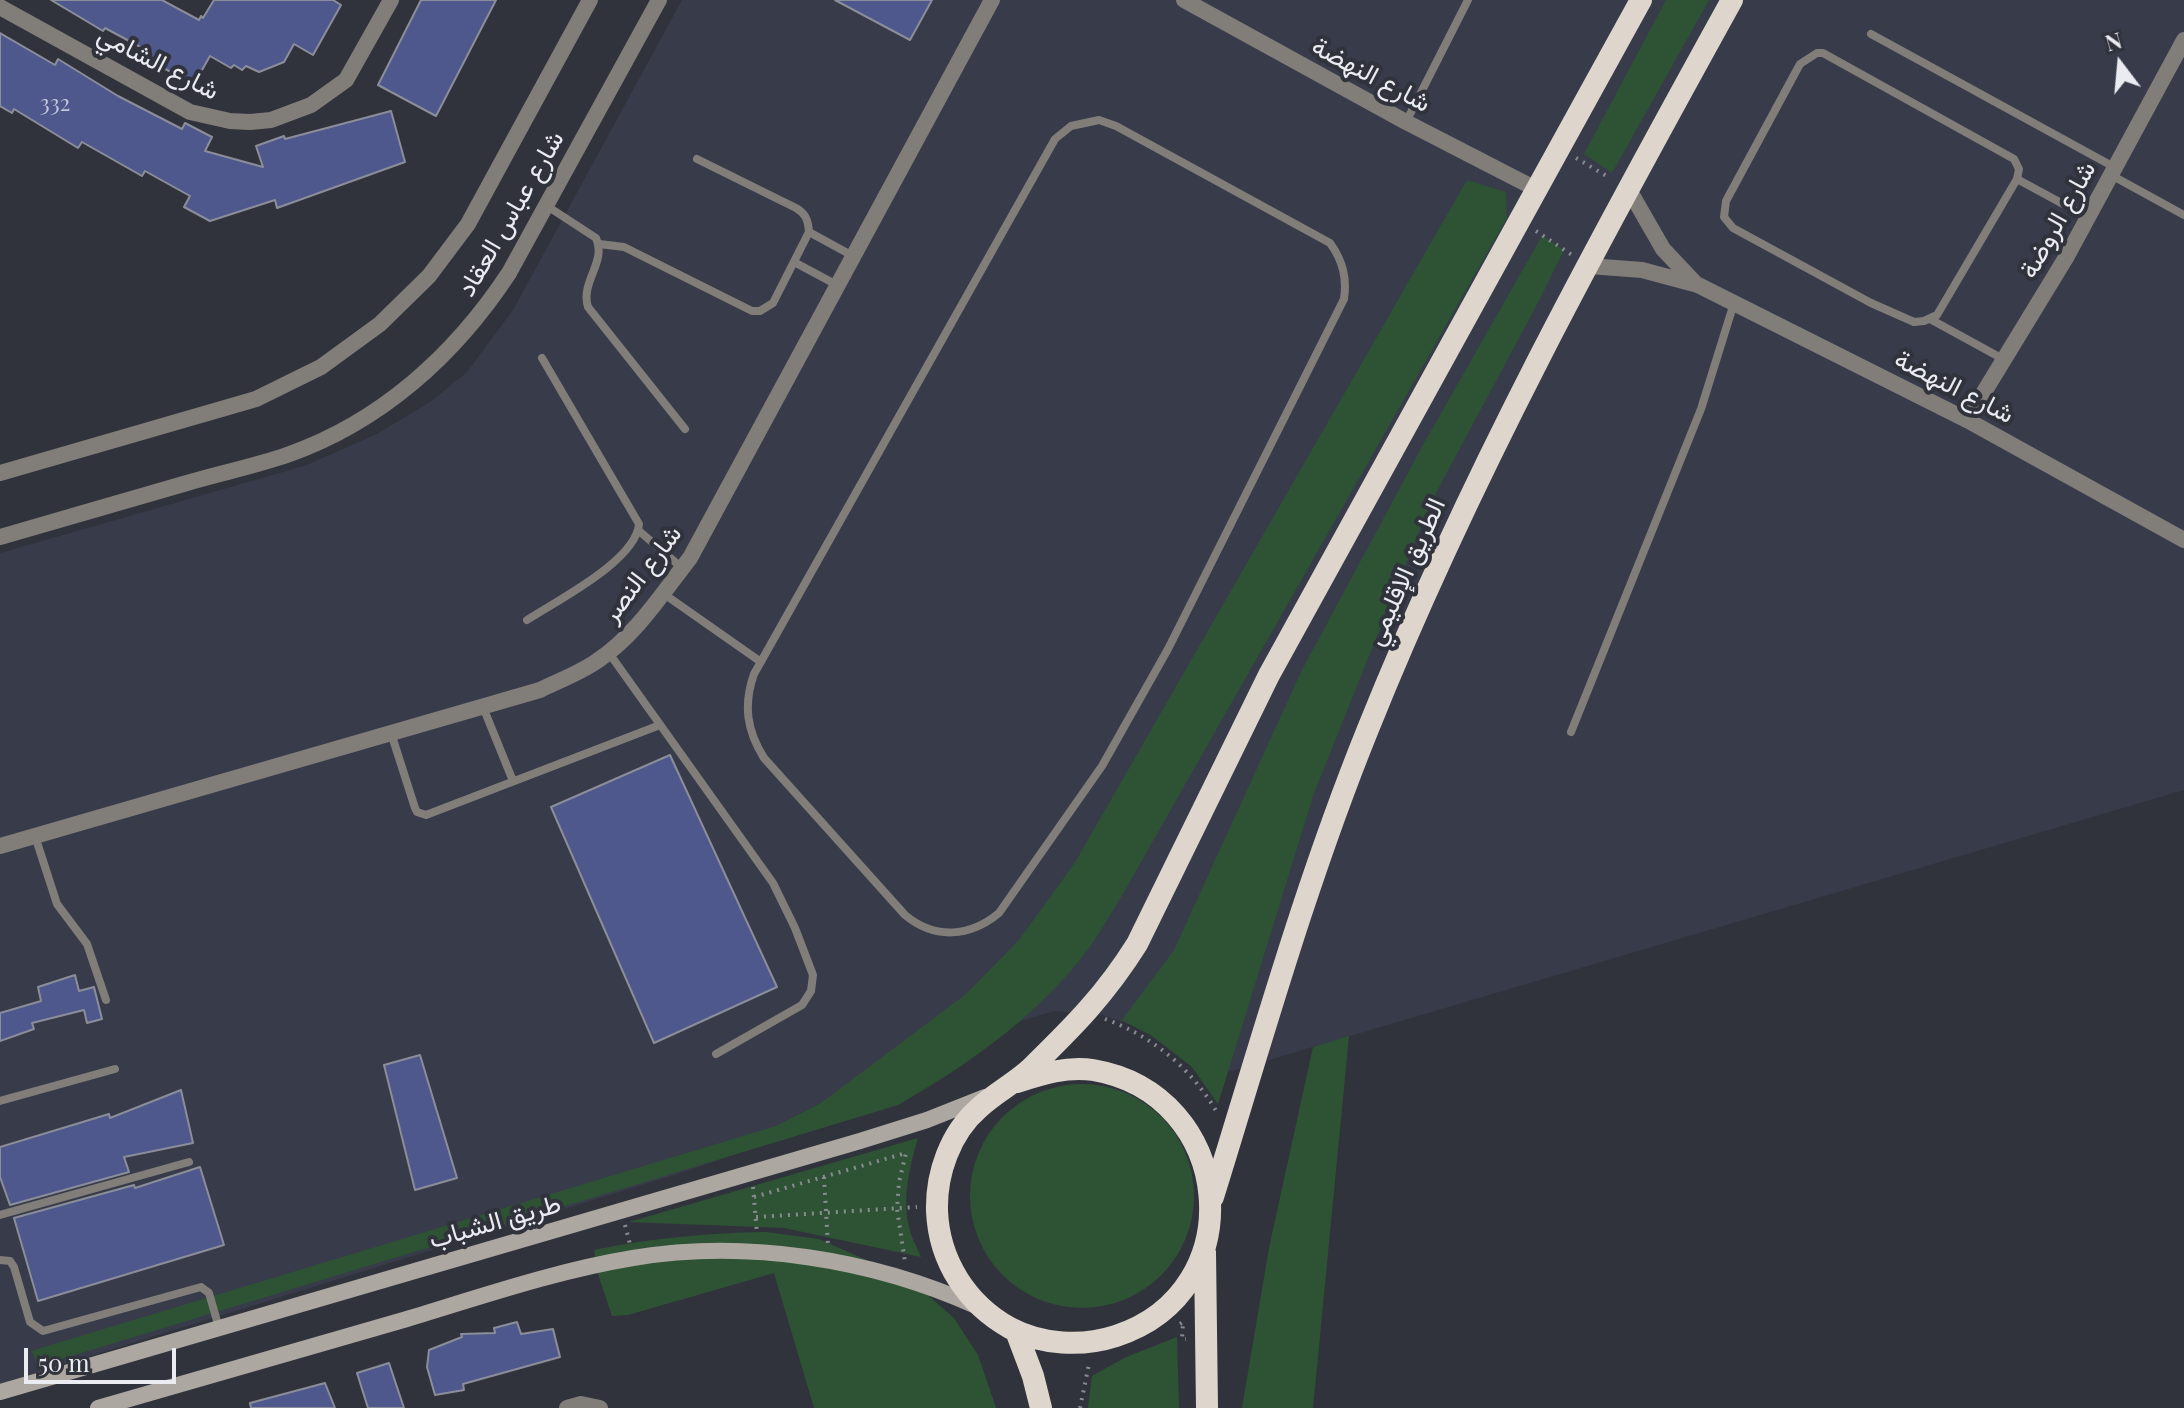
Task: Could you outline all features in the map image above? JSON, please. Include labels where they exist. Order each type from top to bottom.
[{"type":"highway","points":[[1205,1248],[1193,1275],[1176,1298],[1154,1318],[1129,1332],[1101,1341],[1072,1344],[1043,1340],[1016,1331],[982,1309],[961,1285],[946,1257],[938,1226],[937,1206],[943,1164],[956,1135],[976,1110],[1009,1086],[1088,1012],[1114,981],[1137,944],[1269,675],[1641,0]]},
{"type":"highway","name":"الطريق الإقليمي","points":[[1212,1202],[1312,875],[1368,728],[1443,557],[1527,382],[1628,188],[1732,0]]},
{"type":"highway","points":[[1009,1086],[1053,1070],[1092,1070],[1129,1080],[1162,1101],[1188,1129],[1205,1164],[1212,1202],[1205,1248],[1207,1408]]},
{"type":"highway","points":[[1016,1331],[1041,1408]]},
{"type":"main road","name":"طريق الشباب","points":[[0,1392],[927,1120],[1009,1086]]},
{"type":"main road","points":[[98,1408],[544,1279],[634,1257],[759,1253],[829,1261],[930,1287],[982,1309]]},
{"type":"street","name":"شارع عباس العقاد","points":[[0,473],[256,399],[321,367],[380,324],[429,276],[468,224],[590,0]]},
{"type":"street","name":"شارع عباس العقاد","points":[[0,537],[289,454],[373,413],[424,374],[471,327],[509,273],[659,0]]},
{"type":"street","name":"شارع النصر","points":[[0,846],[540,690],[609,652],[641,622],[690,558],[992,0]]},
{"type":"street","name":"شارع النهضة","points":[[1184,0],[1406,122],[1538,190]]},
{"type":"street","name":"شارع الشامي","points":[[0,7],[190,112],[209,118],[250,122],[271,120],[301,110],[330,94],[346,80],[388,1]]},
{"type":"street","name":"شارع الروضة","points":[[1967,420],[2088,218],[2184,40]]},
{"type":"street","name":"شارع النهضة","points":[[1628,188],[1658,242],[1698,285]]},
{"type":"street","name":"شارع النهضة","points":[[1589,266],[1642,270],[1698,285],[1967,420],[2184,540]]},
{"type":"street","points":[[567,1408],[581,1404],[600,1408]]},
{"type":"lane","points":[[1406,122],[1468,0]]},
{"type":"lane","points":[[1871,34],[2113,171],[2184,215]]},
{"type":"lane","points":[[1823,53],[2014,159],[2019,169],[2017,179],[1937,315],[1914,322],[1871,303],[1733,228],[1726,221],[1723,211],[1800,64],[1811,55],[1823,53]]},
{"type":"lane","points":[[1089,121],[1116,126],[1330,243],[1338,254],[1345,277],[1344,299],[1168,649],[1102,766],[1008,903],[988,922],[976,929],[949,933],[925,929],[914,923],[764,758],[750,732],[747,717],[749,688],[761,662],[1047,153],[1062,132],[1089,121]]},
{"type":"lane","points":[[599,244],[624,247],[752,311],[760,311],[773,303],[809,232],[809,222],[804,213],[796,208],[697,159]]},
{"type":"lane","points":[[2017,179],[2088,218]]},
{"type":"lane","points":[[546,205],[596,238],[599,255],[586,288],[588,307],[685,429]]},
{"type":"lane","points":[[809,232],[853,256]]},
{"type":"lane","points":[[794,262],[837,285]]},
{"type":"lane","points":[[1571,732],[1701,409],[1734,302]]},
{"type":"lane","points":[[1930,319],[2004,360]]},
{"type":"lane","points":[[542,358],[635,514],[638,530],[682,568]]},
{"type":"lane","points":[[527,620],[610,565],[622,555],[638,530]]},
{"type":"lane","points":[[663,594],[761,662]]},
{"type":"lane","points":[[609,652],[773,883],[813,975],[811,991],[802,1005],[716,1054]]},
{"type":"lane","points":[[482,706],[513,781]]},
{"type":"lane","points":[[390,733],[415,808],[421,814],[660,725]]},
{"type":"lane","points":[[35,836],[57,904],[87,944],[106,1000]]},
{"type":"lane","points":[[0,1101],[115,1069]]},
{"type":"lane","points":[[0,1215],[189,1162]]},
{"type":"lane","points":[[0,1260],[10,1261],[14,1267],[30,1322],[43,1331],[201,1287],[209,1293],[219,1328]]},
{"type":"path","points":[[1560,149],[1628,188]]},
{"type":"path","points":[[1521,221],[1589,266]]},
{"type":"path","points":[[1088,1012],[1119,1024],[1160,1047],[1194,1078],[1220,1117],[1224,1104]]},
{"type":"path","points":[[823,1151],[828,1246]]},
{"type":"path","points":[[754,1197],[906,1153],[897,1209],[906,1262],[891,1259]]},
{"type":"path","points":[[752,1172],[759,1253]]},
{"type":"path","points":[[756,1217],[937,1206]]},
{"type":"path","points":[[621,1211],[634,1257]]},
{"type":"path","points":[[814,1243],[840,1249]]},
{"type":"path","points":[[1174,1328],[1183,1322],[1182,1339],[1207,1341]]},
{"type":"path","points":[[1080,1408],[1087,1364],[1098,1362]]},
{"type":"shaded area","points":[[682,0],[2184,0],[2184,790],[1218,1075],[1170,1038],[1102,1015],[1054,1011],[1021,1021],[997,1034],[895,1099],[687,1171],[0,1384],[0,553],[304,466],[377,434],[430,402],[467,372],[513,310]]},
{"type":"green space","points":[[1666,0],[1709,0],[1612,173],[1584,154]]},
{"type":"green space","points":[[1467,180],[1506,192],[1507,218],[1120,899],[1079,961],[1018,1023],[972,1058],[898,1105],[45,1364],[37,1361],[31,1351],[776,1126],[821,1103],[966,994],[1019,940],[1074,864]]},
{"type":"green space","points":[[1542,236],[1564,250],[1430,504],[1314,793],[1218,1104],[1192,1067],[1152,1036],[1122,1020],[1174,950],[1302,670],[1423,445]]},
{"type":"green space","points":[[1349,1036],[1313,1408],[1242,1408],[1269,1248],[1313,1047]]},
{"type":"green space","points":[[1082,1084],[1104,1086],[1125,1093],[1161,1117],[1185,1153],[1192,1174],[1192,1218],[1185,1239],[1161,1275],[1125,1299],[1104,1306],[1082,1308],[1060,1306],[1039,1299],[1003,1275],[979,1239],[972,1218],[970,1196],[972,1174],[979,1153],[1003,1117],[1039,1093],[1060,1086]]},
{"type":"green space","points":[[918,1138],[906,1205],[910,1231],[921,1257],[784,1228],[629,1222]]},
{"type":"green space","points":[[766,1232],[819,1239],[909,1279],[954,1318],[978,1355],[996,1408],[814,1408],[774,1273],[628,1315],[612,1316],[598,1274],[594,1250],[680,1237]]},
{"type":"green space","points":[[1177,1337],[1179,1408],[1088,1408],[1092,1376],[1124,1358]]},
{"type":"building","points":[[51,0],[162,0],[199,20],[214,0],[333,0],[341,5],[313,55],[294,44],[284,62],[259,72],[246,66],[242,70],[234,65],[231,68],[210,56],[194,84],[142,57],[146,50],[105,28],[103,31]]},
{"type":"building","points":[[421,0],[496,0],[436,116],[378,85]]},
{"type":"building","points":[[835,0],[932,0],[910,40]]},
{"type":"building","points":[[0,33],[55,65],[58,59],[118,96],[182,129],[185,123],[212,137],[205,151],[263,167],[256,146],[284,136],[285,139],[391,111],[405,162],[277,208],[275,200],[210,221],[184,207],[190,196],[145,171],[142,176],[82,142],[78,148],[14,109],[12,113],[0,106]]},
{"type":"building","points":[[670,755],[777,987],[654,1043],[551,807]]},
{"type":"building","points":[[75,975],[79,991],[94,987],[102,1019],[87,1023],[84,1010],[32,1023],[34,1029],[0,1041],[0,1013],[41,1001],[38,987]]},
{"type":"building","points":[[420,1055],[457,1178],[415,1190],[384,1065]]},
{"type":"building","points":[[181,1090],[193,1143],[124,1157],[129,1172],[10,1205],[0,1177],[0,1147],[109,1114],[110,1118]]},
{"type":"building","points":[[200,1167],[224,1245],[38,1301],[14,1218],[134,1185],[135,1188]]},
{"type":"building","points":[[517,1322],[521,1334],[553,1329],[560,1357],[463,1384],[464,1390],[435,1395],[427,1367],[429,1350],[462,1337],[461,1334],[495,1333],[494,1328]]},
{"type":"building","points":[[389,1363],[404,1408],[368,1408],[357,1373]]},
{"type":"building","points":[[325,1383],[335,1408],[251,1408],[250,1403]]}]
